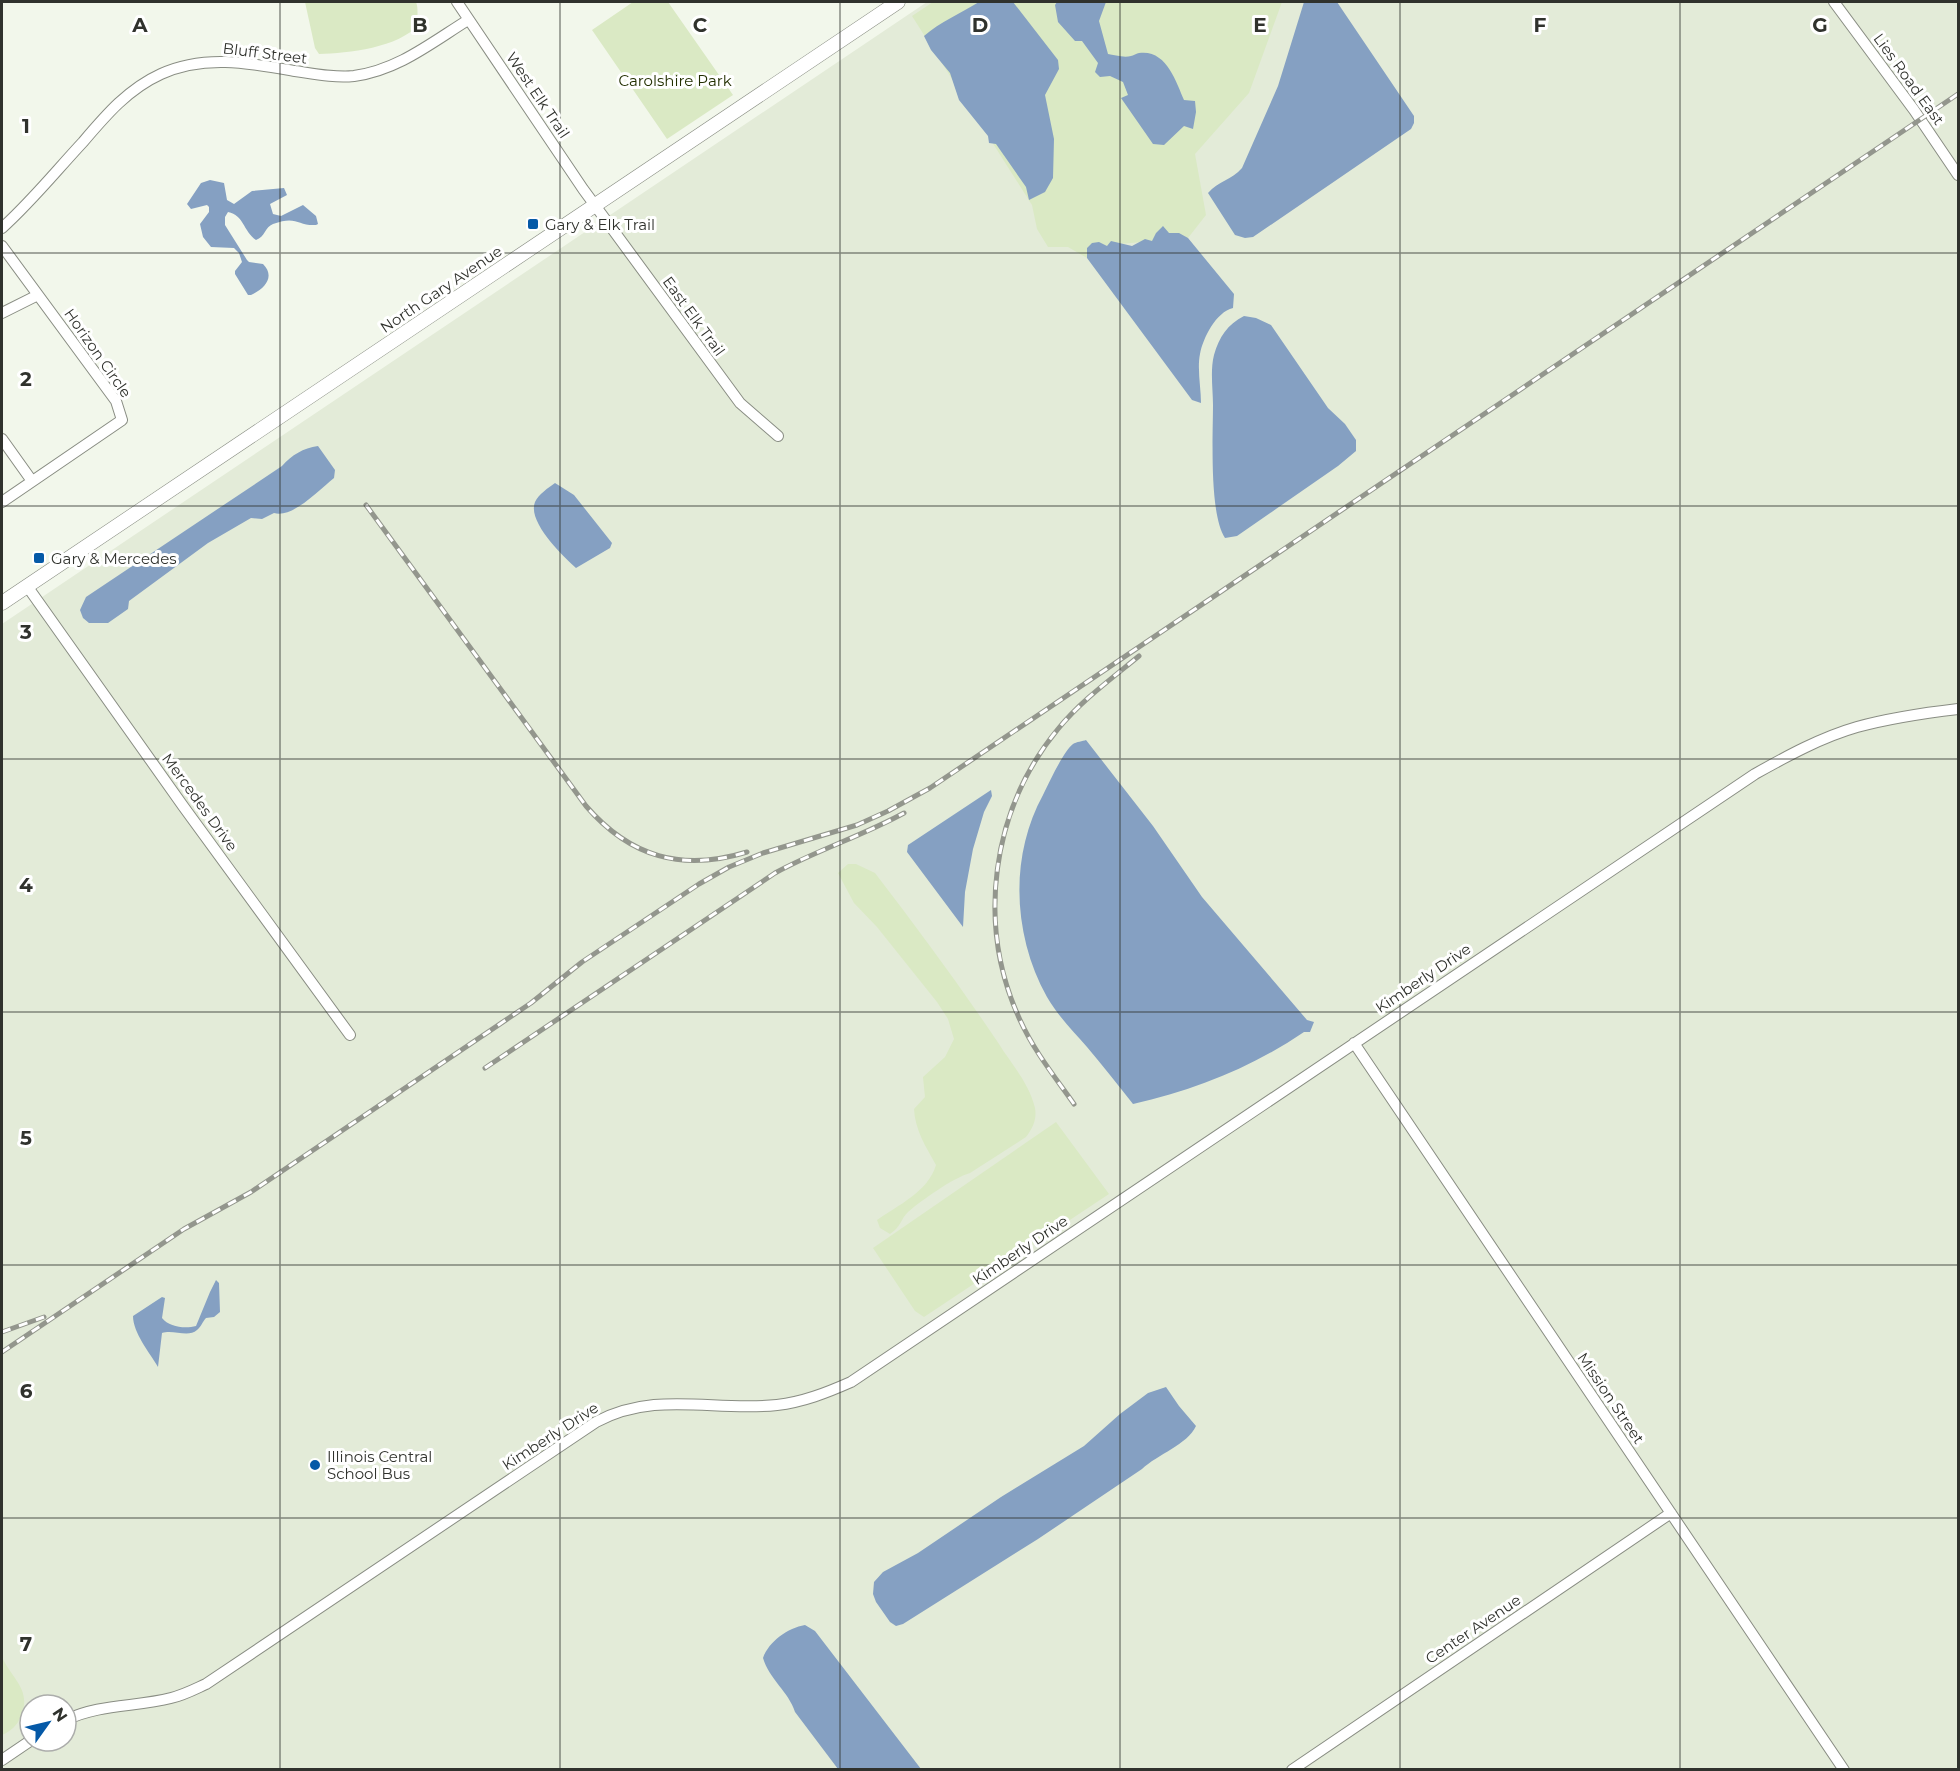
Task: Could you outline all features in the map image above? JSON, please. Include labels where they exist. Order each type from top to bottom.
[{"type":"street","name":"West Elk Trail","points":[[457,2],[595,205]]},
{"type":"street","name":"Lies Road East","points":[[1834,2],[1959,175]]},
{"type":"street","name":"North Gary Avenue","points":[[2,603],[893,3]]},
{"type":"street","name":"Bluff Street","points":[[2,228],[22,210],[116,104],[141,84],[160,74],[196,63],[233,62],[314,74],[353,76],[380,71],[406,60],[468,20]]},
{"type":"street","name":"East Elk Trail","points":[[595,205],[740,403],[778,436]]},
{"type":"street","name":"Horizon Circle","points":[[2,246],[116,401],[122,420],[2,502]]},
{"type":"street","points":[[2,313],[38,295]]},
{"type":"street","points":[[2,439],[32,481]]},
{"type":"street","name":"Mercedes Drive","points":[[27,586],[350,1035]]},
{"type":"street","name":"Kimberly Drive","points":[[78,1715],[105,1708],[173,1697],[206,1684],[611,1414],[637,1406],[669,1403],[775,1405],[819,1396],[851,1382],[1718,797],[1775,763],[1855,728],[1920,714],[1959,709]]},
{"type":"street","name":"Mission Street","points":[[1354,1043],[1844,1770]]},
{"type":"street","name":"Center Avenue","points":[[1292,1770],[1671,1513]]},
{"type":"street","points":[[2,1760],[18,1749]]},
{"type":"shaded area","points":[[927,2],[1958,2],[1958,1769],[2,1770],[2,624]]},
{"type":"green space","points":[[305,2],[416,2],[419,24],[399,39],[386,44],[372,48],[319,54],[315,48]]},
{"type":"green space","name":"Carolshire Park","points":[[633,2],[668,2],[733,95],[667,139],[592,30]]},
{"type":"green space","points":[[933,2],[1282,2],[1249,93],[1195,154],[1206,215],[1188,238],[1119,244],[1087,258],[1068,247],[1048,247],[1037,229],[1032,205],[912,16]]},
{"type":"green space","points":[[848,864],[856,864],[875,873],[954,979],[1020,1074],[1035,1108],[1034,1123],[1026,1137],[929,1196],[908,1212],[890,1234],[880,1228],[877,1220],[919,1190],[926,1183],[936,1165],[919,1131],[914,1109],[925,1097],[923,1077],[945,1057],[954,1039],[948,1019],[937,1002],[877,927],[854,903],[838,873]]},
{"type":"green space","points":[[1056,1122],[1109,1194],[924,1317],[915,1311],[873,1248]]},
{"type":"green space","points":[[2,1657],[22,1693],[18,1693],[18,1723],[2,1735]]},
{"type":"water","points":[[979,2],[1013,2],[1058,60],[1059,69],[1045,95],[1054,139],[1053,178],[1045,192],[1029,200],[1026,187],[996,144],[989,143],[988,136],[959,100],[950,73],[931,50],[924,36]]},
{"type":"water","points":[[1057,2],[1106,2],[1099,21],[1108,54],[1125,57],[1148,53],[1163,61],[1169,68],[1184,100],[1195,101],[1193,129],[1184,126],[1164,145],[1153,144],[1121,98],[1128,95],[1123,82],[1110,76],[1100,77],[1095,72],[1098,63],[1082,41],[1075,41],[1058,22],[1055,5]]},
{"type":"water","points":[[1304,2],[1337,2],[1414,116],[1414,123],[1411,129],[1253,237],[1245,238],[1235,235],[1208,193],[1242,168],[1278,86]]},
{"type":"water","points":[[210,180],[224,183],[227,200],[234,204],[252,191],[284,188],[287,195],[270,204],[273,214],[281,216],[303,205],[316,216],[318,224],[316,225],[287,220],[273,224],[256,240],[237,216],[228,212],[225,225],[247,260],[263,264],[267,269],[267,282],[251,295],[248,295],[235,274],[242,262],[239,253],[234,248],[211,247],[203,237],[200,224],[209,212],[209,207],[207,205],[191,209],[187,204],[201,183]]},
{"type":"water","points":[[1163,226],[1169,233],[1179,233],[1188,238],[1234,294],[1233,308],[1227,310],[1216,320],[1207,333],[1200,354],[1201,403],[1192,400],[1087,258],[1087,248],[1092,243],[1099,242],[1107,246],[1111,241],[1132,246],[1145,239],[1152,241]]},
{"type":"water","points":[[1244,316],[1256,318],[1271,325],[1328,408],[1345,424],[1356,440],[1356,451],[1237,536],[1225,538],[1216,511],[1214,494],[1212,367],[1221,337],[1233,323]]},
{"type":"water","points":[[318,446],[335,470],[334,478],[306,502],[289,512],[274,513],[262,519],[251,518],[208,543],[129,601],[128,609],[108,623],[89,623],[83,618],[80,610],[86,597],[282,466],[294,455],[307,448]]},
{"type":"water","points":[[555,483],[574,495],[612,543],[610,548],[576,568],[548,538],[536,519],[535,502]]},
{"type":"water","points":[[1086,740],[1153,826],[1202,897],[1307,1020],[1314,1022],[1310,1032],[1304,1032],[1243,1067],[1200,1085],[1133,1104],[1061,1017],[1047,997],[1027,948],[1022,923],[1020,870],[1024,844],[1032,819],[1052,776],[1069,748],[1074,743]]},
{"type":"water","points":[[991,790],[992,796],[984,812],[973,849],[965,892],[963,927],[907,852],[908,845]]},
{"type":"water","points":[[216,1280],[219,1283],[220,1312],[214,1317],[206,1318],[193,1332],[162,1333],[158,1367],[139,1336],[133,1316],[162,1297],[165,1298],[162,1318],[165,1321],[178,1326],[196,1326]]},
{"type":"water","points":[[1166,1387],[1196,1426],[1186,1439],[1038,1539],[903,1624],[896,1626],[890,1622],[873,1594],[874,1582],[883,1572],[918,1553],[1001,1497],[1084,1446],[1148,1393]]},
{"type":"water","points":[[805,1625],[815,1631],[921,1769],[838,1769],[795,1712],[763,1658],[780,1636]]},
{"type":"railway","points":[[2,1352],[184,1229],[251,1192],[531,1003],[582,962],[699,884],[729,867],[763,853],[857,825],[930,788],[1958,94]]},
{"type":"railway","points":[[366,505],[586,806],[603,823],[621,838],[659,856],[679,860],[701,860],[747,852]]},
{"type":"railway","points":[[1074,1104],[1032,1042],[1020,1020],[1006,984],[998,946],[995,908],[997,869],[1005,832],[1018,795],[1035,761],[1076,709],[1139,656]]},
{"type":"railway","points":[[485,1068],[775,873],[904,813]]},
{"type":"railway","points":[[2,1332],[44,1317]]},
{"type":"place","name":"Gary & Elk Trail","points":[[533,224]]},
{"type":"place","name":"Gary & Mercedes","points":[[39,558]]},
{"type":"place","name":"Illinois Central School Bus","points":[[315,1465]]}]
